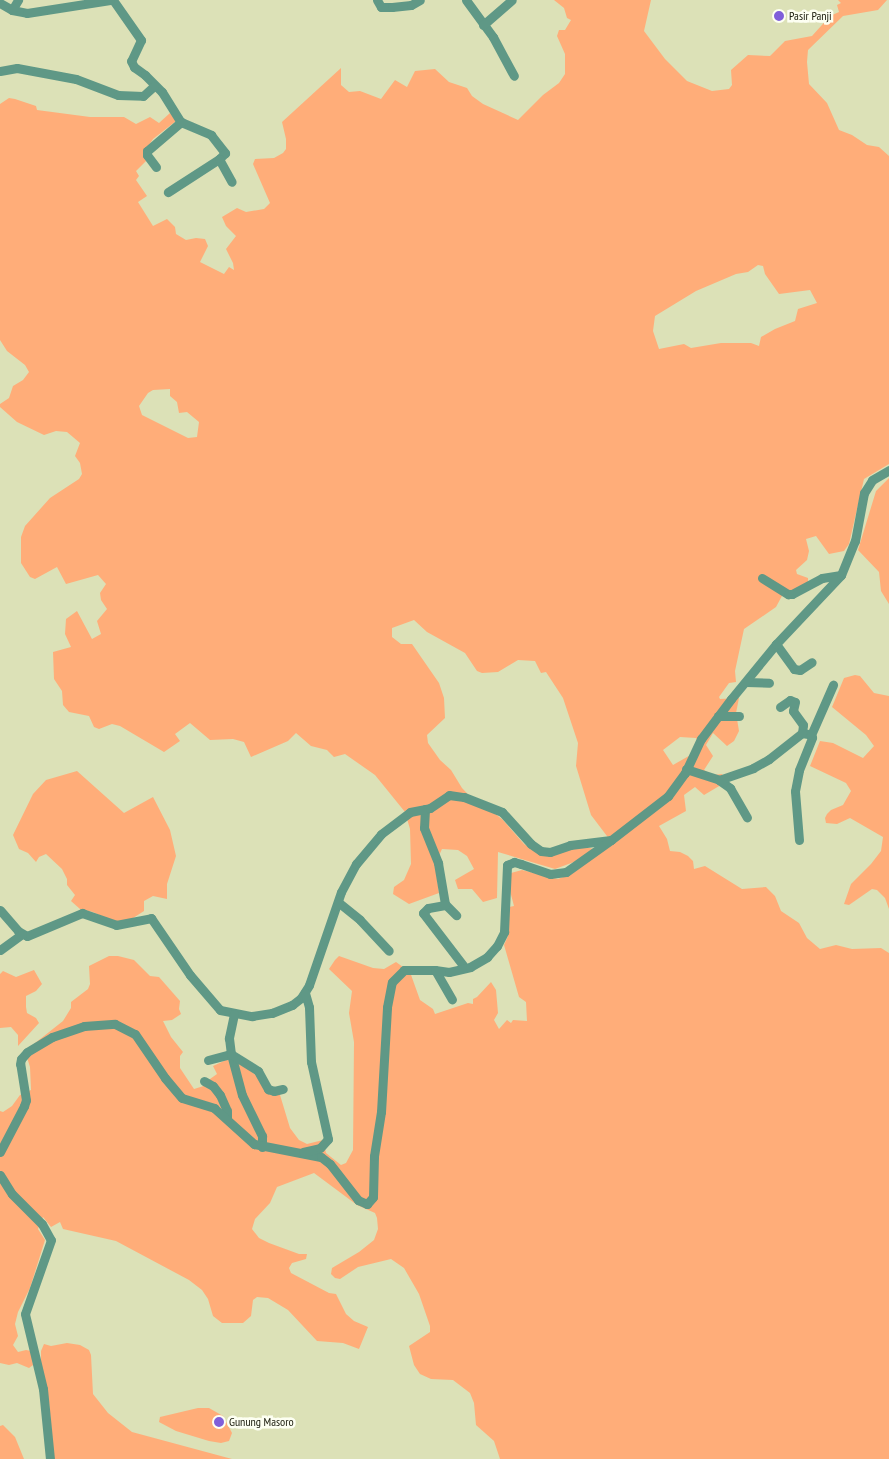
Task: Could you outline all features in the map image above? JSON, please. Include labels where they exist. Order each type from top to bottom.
[{"type":"street","points":[[12,10],[18,0]]},
{"type":"street","points":[[0,3],[12,10],[36,12],[112,0],[141,40],[131,63],[162,92],[181,122],[214,137],[225,153],[219,160],[168,192]]},
{"type":"street","points":[[377,0],[381,7],[405,6],[420,0]]},
{"type":"street","points":[[466,0],[493,37],[514,76]]},
{"type":"street","points":[[483,25],[512,0]]},
{"type":"street","points":[[0,71],[17,68],[76,79],[118,95],[143,96],[154,86]]},
{"type":"street","points":[[156,167],[147,151],[181,122]]},
{"type":"street","points":[[219,160],[232,182]]},
{"type":"street","points":[[0,1152],[26,1100],[21,1059],[27,1052],[52,1037],[84,1026],[114,1024],[136,1034],[176,1093],[187,1100],[209,1105],[226,1117],[249,1140],[262,1147],[321,1157],[335,1169],[358,1200],[367,1204],[371,1202],[390,987],[397,975],[404,970],[449,972],[465,968],[487,957],[504,932],[507,865],[514,862],[550,874],[566,872],[668,796],[676,787],[697,746],[718,716],[776,644],[841,575],[855,541],[862,499],[867,486],[872,480],[889,470]]},
{"type":"street","points":[[762,578],[792,594],[822,578],[841,575]]},
{"type":"street","points":[[776,644],[794,669],[800,670],[812,662]]},
{"type":"street","points":[[746,682],[769,684]]},
{"type":"street","points":[[719,780],[753,768],[806,734],[833,685]]},
{"type":"street","points":[[780,707],[790,700],[795,702],[793,711],[804,725],[806,734]]},
{"type":"street","points":[[718,716],[739,716]]},
{"type":"street","points":[[799,840],[795,791],[799,770],[812,737],[806,734]]},
{"type":"street","points":[[686,769],[719,780],[733,791],[747,817]]},
{"type":"street","points":[[0,910],[22,934],[30,936],[82,913],[116,925],[151,918],[190,975],[215,1006],[220,1010],[234,1014],[252,1016],[272,1013],[292,1005],[305,993],[338,902],[352,870],[374,840],[410,812],[425,809],[453,795],[493,806],[509,817],[531,844],[545,851],[611,840]]},
{"type":"street","points":[[425,809],[424,828],[438,863],[446,905],[456,915]]},
{"type":"street","points":[[338,902],[360,920],[389,951]]},
{"type":"street","points":[[446,905],[428,908],[423,913],[465,968]]},
{"type":"street","points":[[0,950],[22,934]]},
{"type":"street","points":[[435,970],[452,1000]]},
{"type":"street","points":[[298,1153],[320,1148],[328,1139],[311,1062],[309,1007],[305,993]]},
{"type":"street","points":[[234,1014],[229,1038],[230,1054],[242,1095],[262,1136],[262,1147]]},
{"type":"street","points":[[208,1060],[230,1054],[258,1071],[268,1089],[274,1091],[283,1089]]},
{"type":"street","points":[[204,1081],[213,1086],[220,1094],[227,1111],[226,1117]]},
{"type":"street","points":[[0,1175],[12,1194],[42,1224],[51,1240],[25,1314],[43,1389],[48,1420],[50,1459]]},
{"type":"shaded area","points":[[554,0],[651,0],[644,31],[665,59],[687,81],[712,91],[729,89],[732,85],[731,70],[748,55],[770,56],[785,41],[812,36],[830,16],[839,12],[837,5],[841,3],[838,0],[887,0],[878,10],[843,16],[808,50],[807,62],[809,84],[827,103],[839,130],[852,135],[867,145],[879,147],[889,156],[889,464],[864,479],[849,544],[844,551],[829,554],[816,536],[806,539],[809,551],[807,560],[796,570],[797,574],[808,578],[808,584],[783,594],[776,607],[744,629],[735,671],[736,682],[729,683],[719,697],[720,699],[739,698],[736,713],[739,731],[734,741],[727,746],[713,733],[706,745],[713,756],[704,770],[713,775],[722,774],[726,782],[704,795],[695,787],[684,795],[686,811],[659,826],[667,839],[670,851],[680,852],[688,856],[693,861],[694,869],[705,866],[742,889],[766,887],[775,896],[781,911],[799,923],[807,938],[820,949],[836,945],[852,949],[881,948],[889,953],[889,1459],[500,1459],[494,1441],[476,1425],[474,1403],[470,1393],[453,1380],[431,1379],[420,1374],[414,1365],[409,1346],[430,1332],[430,1326],[419,1294],[404,1268],[391,1259],[358,1267],[340,1279],[335,1278],[331,1274],[332,1268],[359,1252],[374,1240],[378,1229],[377,1218],[375,1213],[357,1205],[314,1173],[277,1187],[270,1203],[255,1219],[252,1229],[259,1238],[269,1243],[299,1254],[307,1254],[306,1259],[292,1263],[289,1268],[291,1273],[329,1293],[336,1294],[346,1314],[354,1321],[368,1327],[359,1349],[343,1343],[317,1341],[288,1310],[268,1298],[257,1297],[253,1300],[251,1316],[243,1323],[222,1323],[213,1316],[208,1299],[202,1290],[189,1280],[116,1241],[63,1229],[60,1222],[51,1227],[43,1217],[38,1229],[45,1240],[30,1288],[18,1312],[15,1324],[18,1336],[13,1345],[18,1352],[31,1351],[33,1365],[29,1368],[17,1363],[9,1365],[0,1363],[0,1111],[3,1112],[12,1106],[20,1095],[31,1090],[30,1067],[25,1051],[63,1021],[71,1008],[71,1002],[88,989],[90,984],[89,966],[109,956],[118,956],[134,960],[150,976],[159,977],[180,1001],[179,1009],[181,1014],[172,1020],[163,1021],[171,1037],[183,1052],[180,1056],[180,1068],[194,1089],[207,1085],[210,1079],[217,1074],[213,1066],[226,1060],[239,1061],[260,1079],[268,1094],[280,1095],[290,1128],[299,1140],[307,1144],[323,1140],[326,1153],[341,1165],[346,1163],[353,1150],[354,1042],[349,1013],[352,991],[329,969],[335,960],[339,956],[373,968],[384,969],[396,962],[410,972],[420,1000],[433,1009],[435,1014],[468,1003],[473,1004],[473,999],[491,982],[496,990],[498,1013],[494,1020],[499,1029],[507,1020],[511,1023],[513,1020],[527,1021],[526,1002],[519,997],[504,945],[508,936],[509,907],[514,906],[510,891],[511,873],[522,870],[558,879],[571,874],[613,844],[591,815],[576,766],[578,743],[563,698],[546,672],[541,673],[535,661],[518,660],[498,672],[482,673],[477,671],[465,653],[427,632],[414,620],[392,628],[392,637],[401,644],[412,644],[439,683],[444,698],[445,718],[427,735],[428,743],[440,760],[451,770],[462,788],[478,805],[493,812],[503,820],[524,844],[534,851],[580,846],[594,849],[582,859],[555,869],[498,852],[497,898],[483,902],[472,889],[458,889],[455,880],[474,869],[467,856],[458,850],[442,849],[435,864],[439,893],[409,904],[393,894],[394,887],[404,880],[411,864],[410,829],[405,812],[375,775],[345,754],[334,757],[327,750],[311,746],[296,733],[288,741],[251,757],[244,742],[233,739],[210,740],[190,723],[175,734],[180,741],[164,752],[120,726],[112,724],[99,729],[94,727],[89,716],[69,712],[63,705],[62,691],[54,679],[53,652],[71,647],[65,634],[66,619],[77,611],[92,639],[101,634],[97,621],[107,609],[101,600],[100,593],[106,584],[98,575],[66,584],[57,567],[35,579],[30,577],[21,563],[21,537],[25,526],[50,498],[79,479],[82,474],[80,463],[75,456],[80,443],[67,432],[56,431],[44,435],[17,422],[0,407],[0,404],[9,398],[13,386],[23,380],[29,372],[25,365],[7,351],[0,340],[0,104],[9,98],[36,106],[37,110],[90,117],[124,117],[136,124],[150,117],[159,123],[170,113],[176,121],[153,139],[145,151],[147,160],[136,171],[139,176],[136,180],[147,196],[138,202],[153,226],[167,219],[175,227],[176,234],[186,240],[205,239],[208,246],[200,262],[224,274],[229,267],[234,270],[233,263],[226,249],[236,236],[226,226],[222,217],[237,208],[246,212],[264,209],[270,203],[253,164],[255,159],[274,158],[283,153],[286,149],[286,139],[282,122],[341,68],[341,85],[349,92],[360,91],[381,99],[395,80],[407,87],[415,71],[435,69],[449,82],[467,88],[472,96],[483,104],[518,120],[543,95],[559,83],[565,74],[565,54],[557,36],[559,30],[565,30],[571,20],[567,18],[564,8]],"holes":[[[758,265],[763,266],[765,274],[779,294],[810,290],[817,303],[798,309],[795,321],[761,337],[759,346],[751,343],[721,343],[691,348],[684,344],[659,349],[653,331],[655,316],[696,291],[736,274],[748,272]],[[170,389],[170,396],[177,402],[179,413],[187,412],[199,422],[197,437],[188,438],[142,415],[139,406],[148,393],[153,390]],[[680,737],[696,738],[701,749],[673,765],[663,750]]]},
{"type":"shaded area","points":[[889,478],[889,604],[881,591],[879,572],[858,550],[876,491]]},
{"type":"shaded area","points":[[855,675],[860,676],[874,693],[889,696],[889,909],[885,898],[877,890],[872,889],[849,905],[844,904],[851,884],[881,851],[883,837],[850,818],[837,824],[826,823],[825,818],[827,814],[831,810],[843,805],[851,791],[846,783],[810,766],[820,741],[833,743],[863,758],[874,746],[866,735],[832,707],[844,678]]},
{"type":"shaded area","points":[[77,771],[124,813],[153,797],[170,830],[176,856],[167,884],[167,899],[153,896],[144,901],[144,911],[130,920],[116,923],[93,912],[80,909],[71,901],[75,895],[67,885],[67,879],[62,869],[46,854],[39,857],[36,862],[28,853],[19,849],[13,835],[33,794],[46,780]]},
{"type":"shaded area","points":[[34,970],[42,984],[36,991],[26,996],[26,1007],[27,1013],[36,1018],[39,1023],[18,1046],[18,1035],[11,1027],[0,1028],[0,974],[3,971],[16,977]]},
{"type":"shaded area","points":[[67,1343],[80,1345],[89,1350],[91,1355],[93,1394],[108,1413],[132,1432],[232,1459],[54,1459],[49,1402],[41,1363],[41,1351],[44,1344],[51,1346]]},
{"type":"shaded area","points":[[198,1408],[209,1408],[223,1416],[232,1433],[229,1441],[221,1443],[209,1441],[176,1431],[159,1422],[160,1417]]},
{"type":"shaded area","points":[[3,1425],[15,1437],[24,1459],[0,1459],[0,1426]]},
{"type":"place","name":"Pasir Panji","points":[[779,16]]},
{"type":"place","name":"Gunung Masoro","points":[[219,1422]]}]
